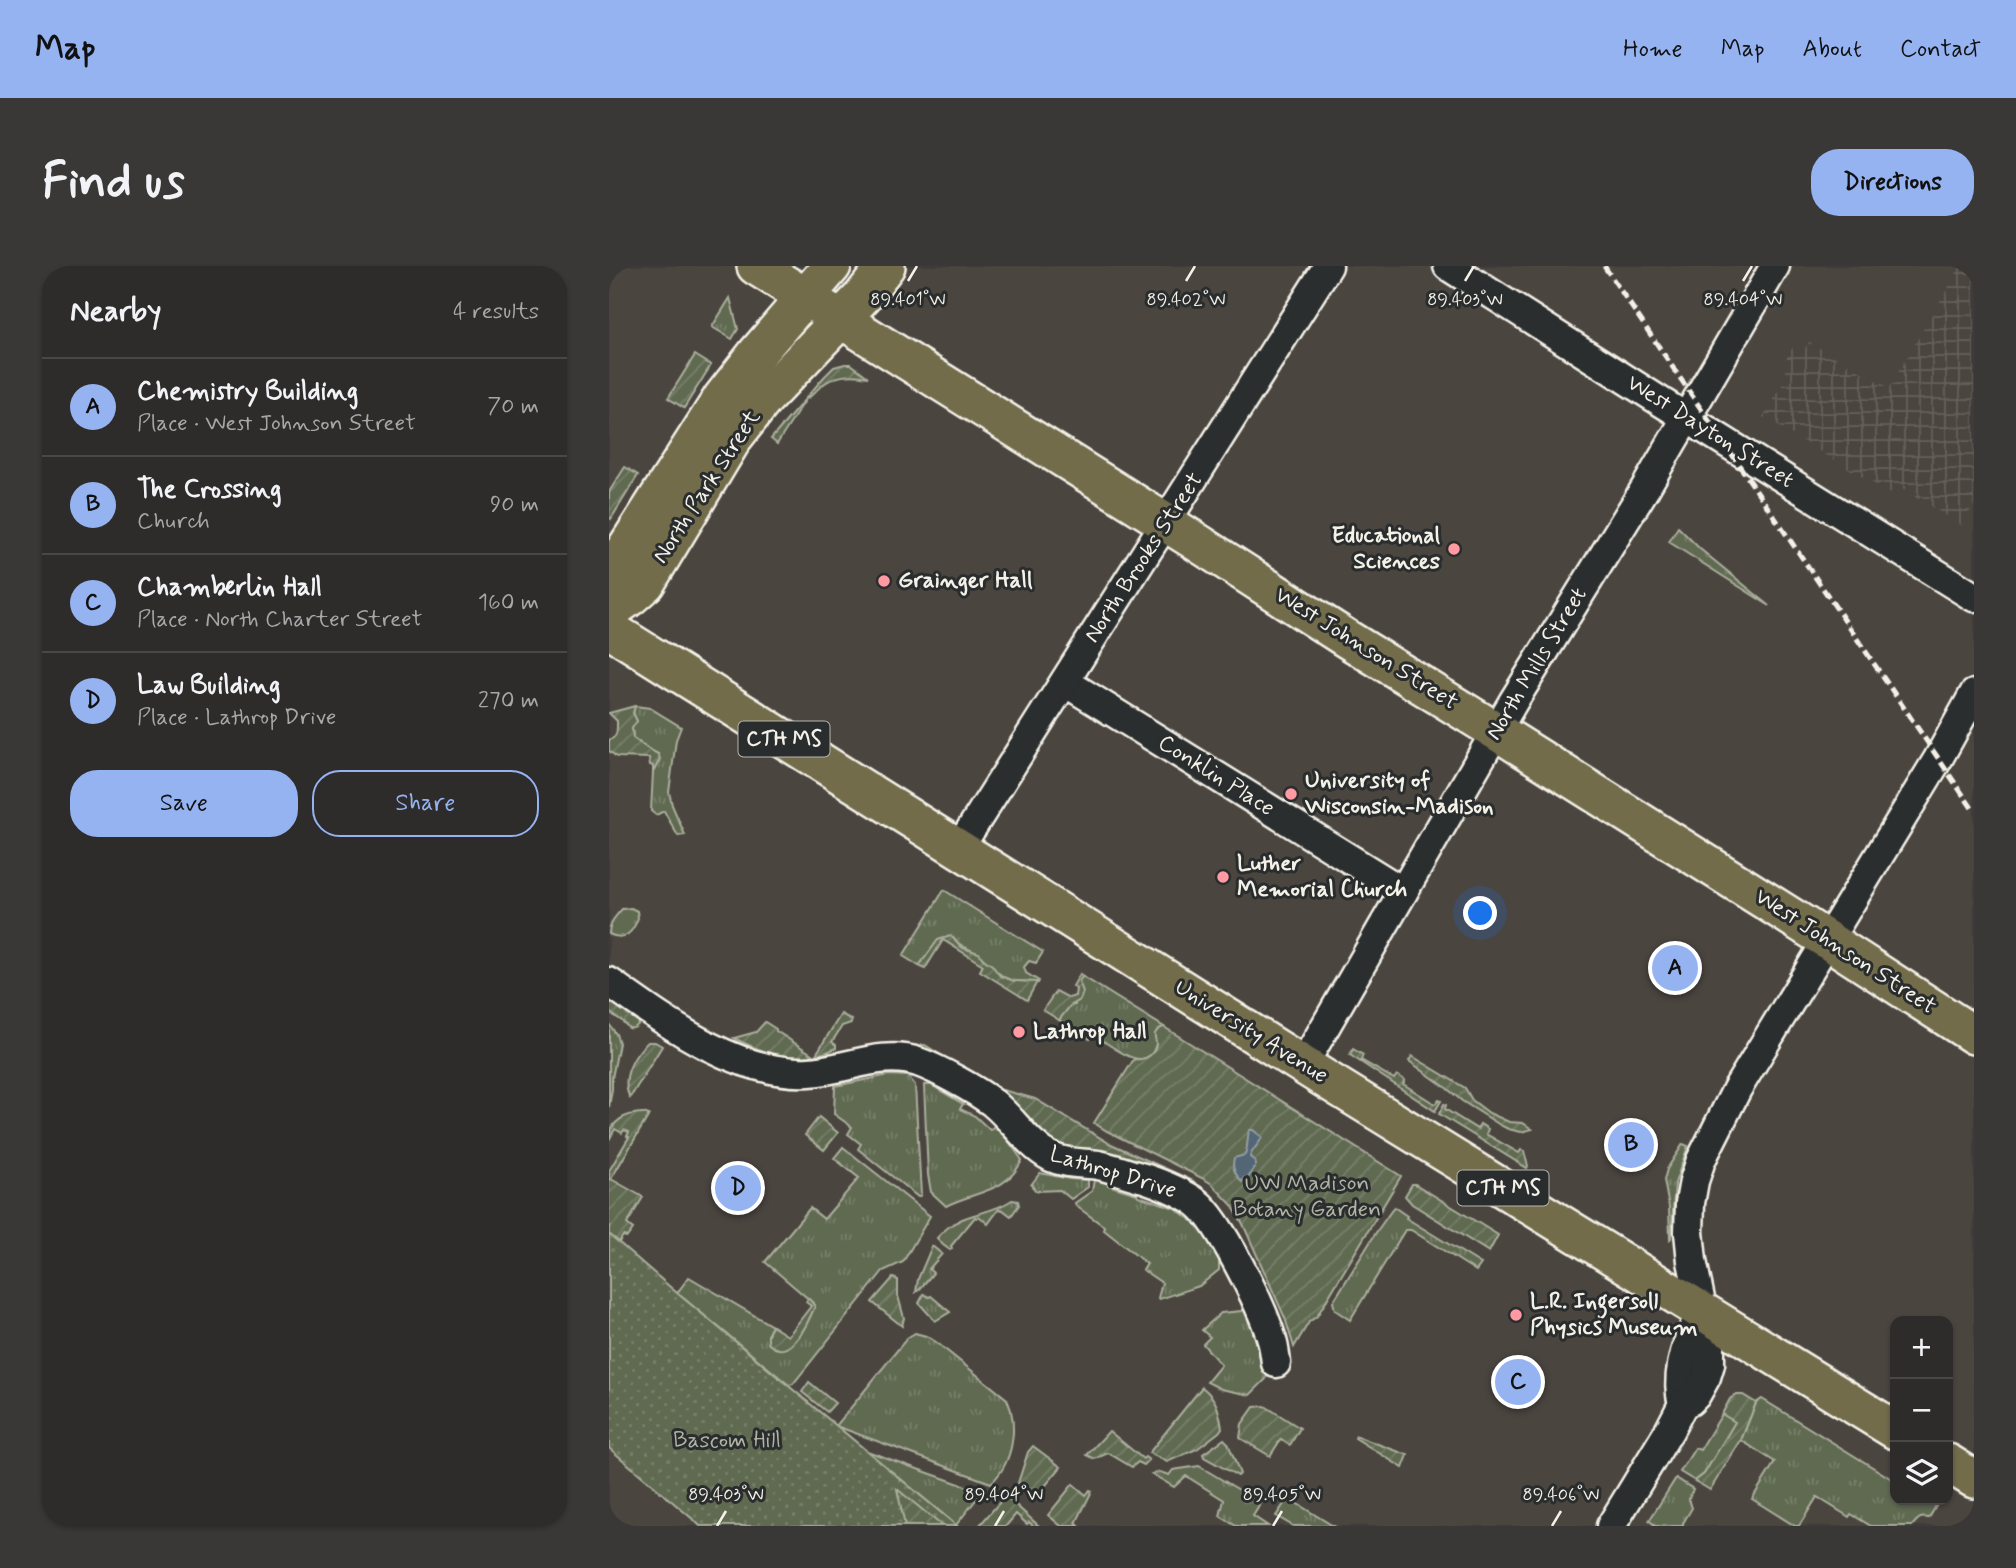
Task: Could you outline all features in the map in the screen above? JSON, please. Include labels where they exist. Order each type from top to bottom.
[{"type":"main road","name":"West Johnson Street","points":[[756,266],[1167,523],[1974,1035]]},
{"type":"main road","name":"North Park Street","points":[[609,575],[722,398],[832,266]]},
{"type":"main road","name":"North Park Street","points":[[609,612],[646,583],[734,437],[764,399],[841,319],[887,266]]},
{"type":"main road","name":"University Avenue","points":[[609,629],[1303,1065],[1890,1427]]},
{"type":"street","name":"North Brooks Street","points":[[959,848],[1328,266]]},
{"type":"street","name":"West Dayton Street","points":[[1448,266],[1974,597]]},
{"type":"street","name":"North Mills Street","points":[[1303,1065],[1496,731],[1687,417],[1775,266]]},
{"type":"street","name":"Conklin Place","points":[[1065,682],[1403,892]]},
{"type":"street","points":[[1612,1526],[1683,1404],[1696,1395],[1708,1371],[1710,1346],[1692,1261],[1689,1220],[1694,1181],[1701,1160],[1737,1089],[1938,759],[1974,694]]},
{"type":"street","name":"Lathrop Drive","points":[[609,982],[661,1019],[696,1039],[763,1067],[807,1072],[886,1057],[919,1062],[992,1102],[1031,1143],[1051,1156],[1070,1163],[1099,1166],[1176,1190],[1196,1203],[1214,1221],[1265,1321],[1275,1349],[1276,1363]]},
{"type":"shaded area","name":"University of Wisconsin-Madison","points":[[609,266],[1974,266],[1974,1526],[609,1526]]},
{"type":"shaded area","points":[[1958,266],[1974,266],[1974,505],[1962,525],[1902,489],[1893,495],[1763,417],[1789,374],[1781,367],[1794,346],[1803,352],[1809,342],[1889,388],[1959,269]]},
{"type":"green space","points":[[730,298],[738,329],[732,339],[712,327]]},
{"type":"green space","points":[[695,355],[711,365],[684,408],[668,398]]},
{"type":"green space","points":[[851,364],[868,377],[842,376],[830,380],[806,399],[777,444],[771,439],[824,377],[834,367]]},
{"type":"green space","points":[[625,467],[638,475],[611,519],[609,492]]},
{"type":"green space","points":[[1678,527],[1700,549],[1770,606],[1669,542]]},
{"type":"green space","points":[[635,706],[650,708],[681,727],[676,740],[669,792],[685,835],[678,836],[664,811],[656,815],[651,811],[653,772],[657,766],[658,754],[633,738],[632,728],[637,721],[633,713]]},
{"type":"green space","points":[[635,706],[633,713],[637,721],[632,728],[633,738],[658,754],[660,759],[653,772],[649,758],[617,757],[609,751],[609,740],[615,735],[617,721],[609,713]]},
{"type":"green space","points":[[944,890],[1043,952],[1036,963],[1029,961],[1024,967],[1026,973],[1039,981],[1038,983],[1005,978],[979,955],[951,936],[938,940],[919,966],[903,956]]},
{"type":"green space","points":[[631,908],[637,911],[638,918],[634,928],[620,937],[609,934],[611,923],[622,909]]},
{"type":"green space","points":[[951,936],[963,948],[979,953],[1000,976],[1014,981],[1037,982],[1027,1000],[980,971],[983,965],[943,940],[925,969],[919,966],[938,940]]},
{"type":"green space","points":[[1080,974],[1083,976],[1079,981],[1083,992],[1080,1000],[1070,1006],[1059,1020],[1043,1010],[1056,991],[1069,998],[1075,996],[1076,989],[1073,986]]},
{"type":"green space","points":[[1082,976],[1164,1027],[1158,1030],[1156,1045],[1150,1055],[1144,1059],[1126,1055],[1093,1034],[1090,1039],[1059,1020],[1070,1006],[1075,1005]]},
{"type":"green space","points":[[609,999],[643,1018],[635,1027],[629,1028],[609,1012]]},
{"type":"green space","points":[[841,1014],[852,1020],[842,1026],[832,1042],[836,1048],[816,1055]]},
{"type":"green space","points":[[765,1022],[814,1055],[785,1056],[734,1038],[756,1032]]},
{"type":"green space","points":[[609,1024],[619,1043],[609,1107]]},
{"type":"green space","name":"UW Madison Botany Garden","points":[[1164,1027],[1401,1176],[1317,1316],[1309,1322],[1294,1347],[1285,1318],[1232,1205],[1204,1179],[1094,1123],[1134,1059],[1145,1058],[1153,1052],[1156,1033]]},
{"type":"green space","points":[[648,1042],[662,1046],[630,1098],[627,1075],[637,1054]]},
{"type":"green space","points":[[922,1045],[1001,1092],[1003,1090],[1035,1099],[1109,1143],[1193,1181],[1185,1186],[1062,1151],[926,1054]]},
{"type":"green space","points":[[1353,1049],[1363,1055],[1361,1060],[1394,1079],[1397,1075],[1405,1080],[1403,1084],[1435,1104],[1441,1101],[1435,1111],[1350,1055]]},
{"type":"green space","points":[[1412,1056],[1465,1088],[1472,1100],[1489,1113],[1509,1122],[1523,1123],[1532,1129],[1521,1132],[1500,1125],[1462,1101],[1409,1061]]},
{"type":"green space","points":[[889,1075],[908,1076],[915,1085],[921,1195],[918,1197],[858,1149],[861,1144],[848,1134],[852,1127],[834,1114],[835,1086]]},
{"type":"green space","points":[[924,1085],[931,1085],[963,1104],[960,1109],[975,1116],[990,1130],[994,1126],[1007,1139],[1022,1160],[1008,1179],[989,1190],[946,1206],[931,1192]]},
{"type":"green space","points":[[1444,1104],[1445,1109],[1477,1129],[1480,1124],[1488,1129],[1486,1134],[1519,1153],[1524,1151],[1527,1168],[1439,1114]]},
{"type":"green space","points":[[643,1113],[649,1115],[611,1179],[643,1197],[627,1224],[633,1229],[619,1242],[609,1234],[609,1171],[629,1137],[629,1132],[624,1130],[622,1133],[615,1129],[609,1140],[610,1133],[620,1119]]},
{"type":"green space","points":[[819,1117],[838,1133],[824,1150],[805,1135]]},
{"type":"green space","points":[[1683,1144],[1688,1146],[1675,1183],[1670,1239],[1669,1207],[1664,1180],[1667,1169]]},
{"type":"green space","points":[[843,1147],[930,1216],[903,1262],[883,1271],[793,1384],[789,1385],[677,1293],[689,1277],[772,1326],[768,1342],[801,1333],[815,1306],[765,1262],[810,1208],[824,1219],[859,1178],[834,1158]]},
{"type":"green space","points":[[1040,1173],[1088,1180],[1088,1187],[1071,1199],[1060,1190],[1036,1191],[1031,1185]]},
{"type":"green space","points":[[1094,1180],[1175,1208],[1192,1221],[1194,1219],[1188,1209],[1219,1248],[1219,1270],[1199,1286],[1159,1299],[1162,1283],[1143,1270],[1147,1264],[1076,1206],[1075,1203],[1092,1191]]},
{"type":"green space","points":[[1412,1184],[1498,1235],[1489,1252],[1412,1204],[1405,1196]]},
{"type":"green space","points":[[1012,1200],[1018,1201],[1019,1205],[1011,1216],[999,1209],[988,1224],[979,1216],[975,1217],[950,1250],[937,1238],[955,1222]]},
{"type":"green space","points":[[1394,1207],[1407,1216],[1406,1218],[1481,1264],[1476,1271],[1411,1230],[1405,1230],[1350,1320],[1335,1310],[1333,1302]]},
{"type":"green space","name":"Bascom Hill","points":[[609,1234],[957,1526],[700,1526],[609,1448]]},
{"type":"green space","points":[[932,1246],[942,1254],[929,1269],[933,1273],[916,1292],[918,1279]]},
{"type":"green space","points":[[893,1278],[898,1280],[898,1296],[904,1318],[902,1326],[872,1302]]},
{"type":"green space","points":[[924,1294],[931,1296],[950,1312],[935,1321],[919,1303]]},
{"type":"green space","points":[[808,1298],[815,1306],[797,1339],[784,1349],[768,1343],[772,1326],[788,1336],[811,1306],[806,1302]]},
{"type":"green space","points":[[1243,1300],[1246,1300],[1268,1373],[1266,1379],[1250,1395],[1221,1389],[1207,1382],[1221,1365],[1203,1344],[1210,1337],[1202,1330],[1221,1313],[1242,1311]]},
{"type":"green space","points":[[915,1333],[936,1342],[1007,1399],[1013,1421],[1012,1444],[1004,1465],[991,1483],[836,1426],[907,1338]]},
{"type":"green space","points":[[809,1382],[835,1403],[827,1412],[802,1392]]},
{"type":"green space","points":[[1202,1387],[1217,1405],[1222,1428],[1219,1432],[1197,1449],[1167,1462],[1149,1453]]},
{"type":"green space","points":[[1735,1395],[1743,1395],[1756,1403],[1741,1440],[1710,1490],[1695,1481],[1704,1474],[1735,1422],[1722,1414]]},
{"type":"green space","points":[[1762,1399],[1890,1478],[1890,1505],[1936,1506],[1929,1518],[1923,1517],[1912,1526],[1871,1526],[1851,1514],[1849,1517],[1817,1497],[1799,1526],[1795,1526],[1752,1499],[1775,1462],[1741,1440],[1756,1403]]},
{"type":"green space","points":[[1265,1406],[1300,1428],[1290,1445],[1281,1439],[1270,1456],[1240,1438],[1242,1424],[1254,1407]]},
{"type":"green space","points":[[1722,1414],[1736,1422],[1704,1474],[1695,1481],[1680,1472],[1695,1448],[1700,1450]]},
{"type":"green space","points":[[1109,1431],[1143,1459],[1145,1457],[1149,1460],[1144,1465],[1138,1462],[1132,1467],[1108,1453],[1095,1459],[1087,1455]]},
{"type":"green space","points":[[1356,1436],[1408,1455],[1403,1468],[1355,1438]]},
{"type":"green space","points":[[1224,1439],[1240,1474],[1238,1476],[1204,1457],[1203,1454]]},
{"type":"green space","points":[[1033,1446],[1061,1467],[1035,1498],[1018,1483],[1028,1452]]},
{"type":"green space","points":[[867,1451],[982,1492],[956,1525]]},
{"type":"green space","points":[[1199,1466],[1261,1503],[1253,1516],[1268,1526],[1236,1526],[1220,1516],[1224,1500],[1186,1476],[1174,1487],[1152,1474],[1160,1472],[1169,1475],[1173,1470]]},
{"type":"green space","points":[[1676,1478],[1693,1489],[1689,1499],[1692,1508],[1683,1526],[1653,1526],[1649,1521]]},
{"type":"green space","points":[[1073,1484],[1086,1495],[1092,1491],[1076,1523],[1079,1526],[1061,1526],[1048,1515]]},
{"type":"green space","points":[[897,1489],[941,1525],[941,1526],[905,1526]]},
{"type":"green space","points":[[1004,1497],[1039,1526],[1033,1526],[1029,1522],[1027,1524],[1016,1514],[1006,1526],[979,1526]]},
{"type":"green space","points":[[1288,1498],[1333,1526],[1293,1526],[1276,1516]]},
{"type":"water","points":[[1249,1130],[1262,1137],[1250,1157],[1256,1165],[1242,1182],[1233,1162],[1234,1158],[1245,1155]]},
{"type":"railway","points":[[1604,266],[1974,811]]},
{"type":"place","name":"Educational Sciences","points":[[1454,549]]},
{"type":"place","name":"Grainger Hall","points":[[884,581]]},
{"type":"place","name":"University of Wisconsin-Madison","points":[[1291,794]]},
{"type":"place","name":"Luther Memorial Church","points":[[1223,877]]},
{"type":"place","name":"Chemistry Building","points":[[1675,968]]},
{"type":"place","name":"Lathrop Hall","points":[[1019,1032]]},
{"type":"place","name":"The Crossing","points":[[1631,1145]]},
{"type":"place","name":"Law Building","points":[[738,1188]]},
{"type":"place","name":"L.R. Ingersoll Physics Museum","points":[[1516,1315]]},
{"type":"place","name":"Chamberlin Hall","points":[[1518,1382]]}]
